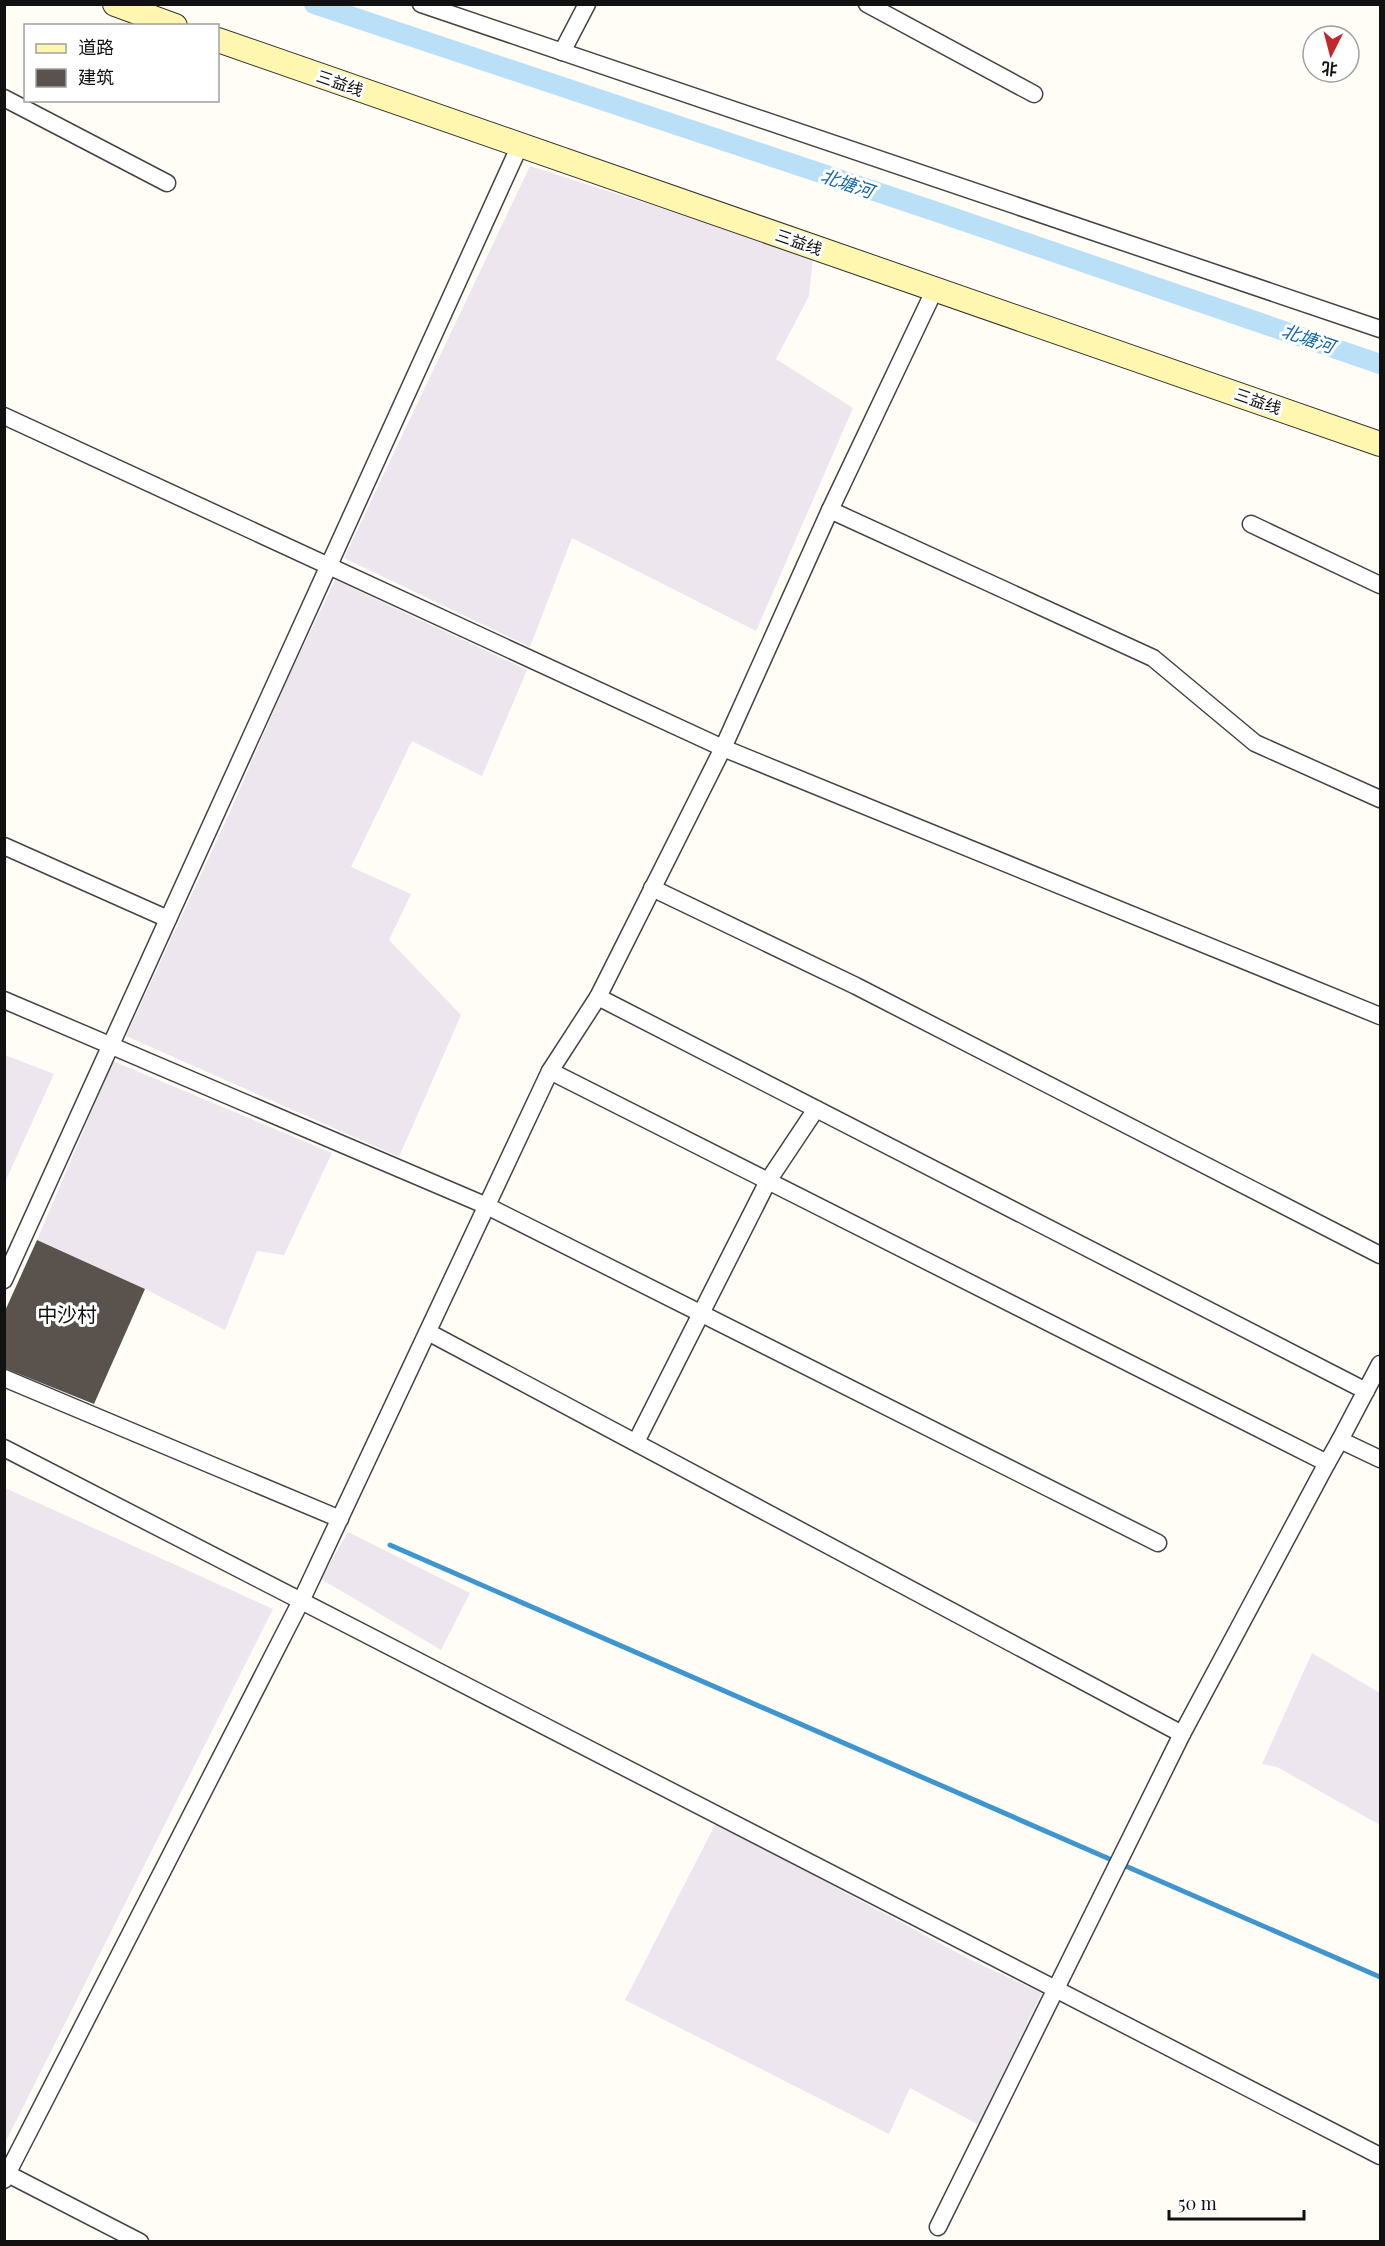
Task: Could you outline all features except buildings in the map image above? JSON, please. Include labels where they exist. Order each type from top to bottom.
[{"type":"main road","points":[[115,4],[170,24]]},
{"type":"main road","name":"三益线","points":[[219,40],[1380,444]]},
{"type":"street","points":[[421,4],[1380,329]]},
{"type":"street","points":[[562,52],[587,4]]},
{"type":"street","points":[[867,4],[1034,94]]},
{"type":"street","points":[[4,98],[167,183]]},
{"type":"street","points":[[4,1280],[519,145]]},
{"type":"street","points":[[140,2241],[6,2175],[302,1599],[550,1071],[598,997],[723,748],[830,510],[935,289]]},
{"type":"street","points":[[4,416],[723,748],[1380,1016]]},
{"type":"street","points":[[830,510],[1153,658],[1255,743],[1380,799]]},
{"type":"street","points":[[1251,524],[1380,585]]},
{"type":"street","points":[[4,846],[168,919]]},
{"type":"street","points":[[652,888],[856,986],[1380,1255]]},
{"type":"street","points":[[598,997],[1366,1391]]},
{"type":"street","points":[[4,1000],[487,1206],[1158,1543]]},
{"type":"street","points":[[550,1071],[1327,1463]]},
{"type":"street","points":[[636,1442],[768,1181],[816,1109]]},
{"type":"street","points":[[428,1332],[1182,1734]]},
{"type":"street","points":[[938,2227],[1182,1734],[1380,1364]]},
{"type":"street","points":[[4,1378],[340,1519]]},
{"type":"street","points":[[1340,1440],[1380,1459]]},
{"type":"street","points":[[4,1448],[302,1599],[1054,1990],[1380,2156]]},
{"type":"shaded area","points":[[530,166],[813,257],[809,296],[776,359],[853,408],[756,631],[572,538],[530,647],[344,558]]},
{"type":"shaded area","points":[[335,580],[527,670],[482,776],[412,741],[351,867],[411,894],[389,940],[461,1015],[399,1157],[126,1036],[229,814],[288,678]]},
{"type":"shaded area","points":[[5,1055],[54,1074],[5,1182]]},
{"type":"shaded area","points":[[113,1061],[332,1153],[284,1255],[257,1251],[225,1330],[145,1289],[37,1240]]},
{"type":"shaded area","points":[[5,1488],[273,1609],[5,2143]]},
{"type":"shaded area","points":[[348,1532],[470,1593],[441,1650],[321,1579]]},
{"type":"shaded area","points":[[1312,1653],[1380,1693],[1380,1825],[1277,1767],[1262,1764]]},
{"type":"shaded area","points":[[716,1823],[971,1960],[1042,1993],[979,2125],[910,2088],[889,2134],[625,2000]]},
{"type":"waterway","name":"北塘河","points":[[314,4],[937,212],[1380,364]]},
{"type":"waterway","points":[[390,1545],[1380,1977]]},
{"type":"district","name":"中沙村","points":[[67,1315]]}]
